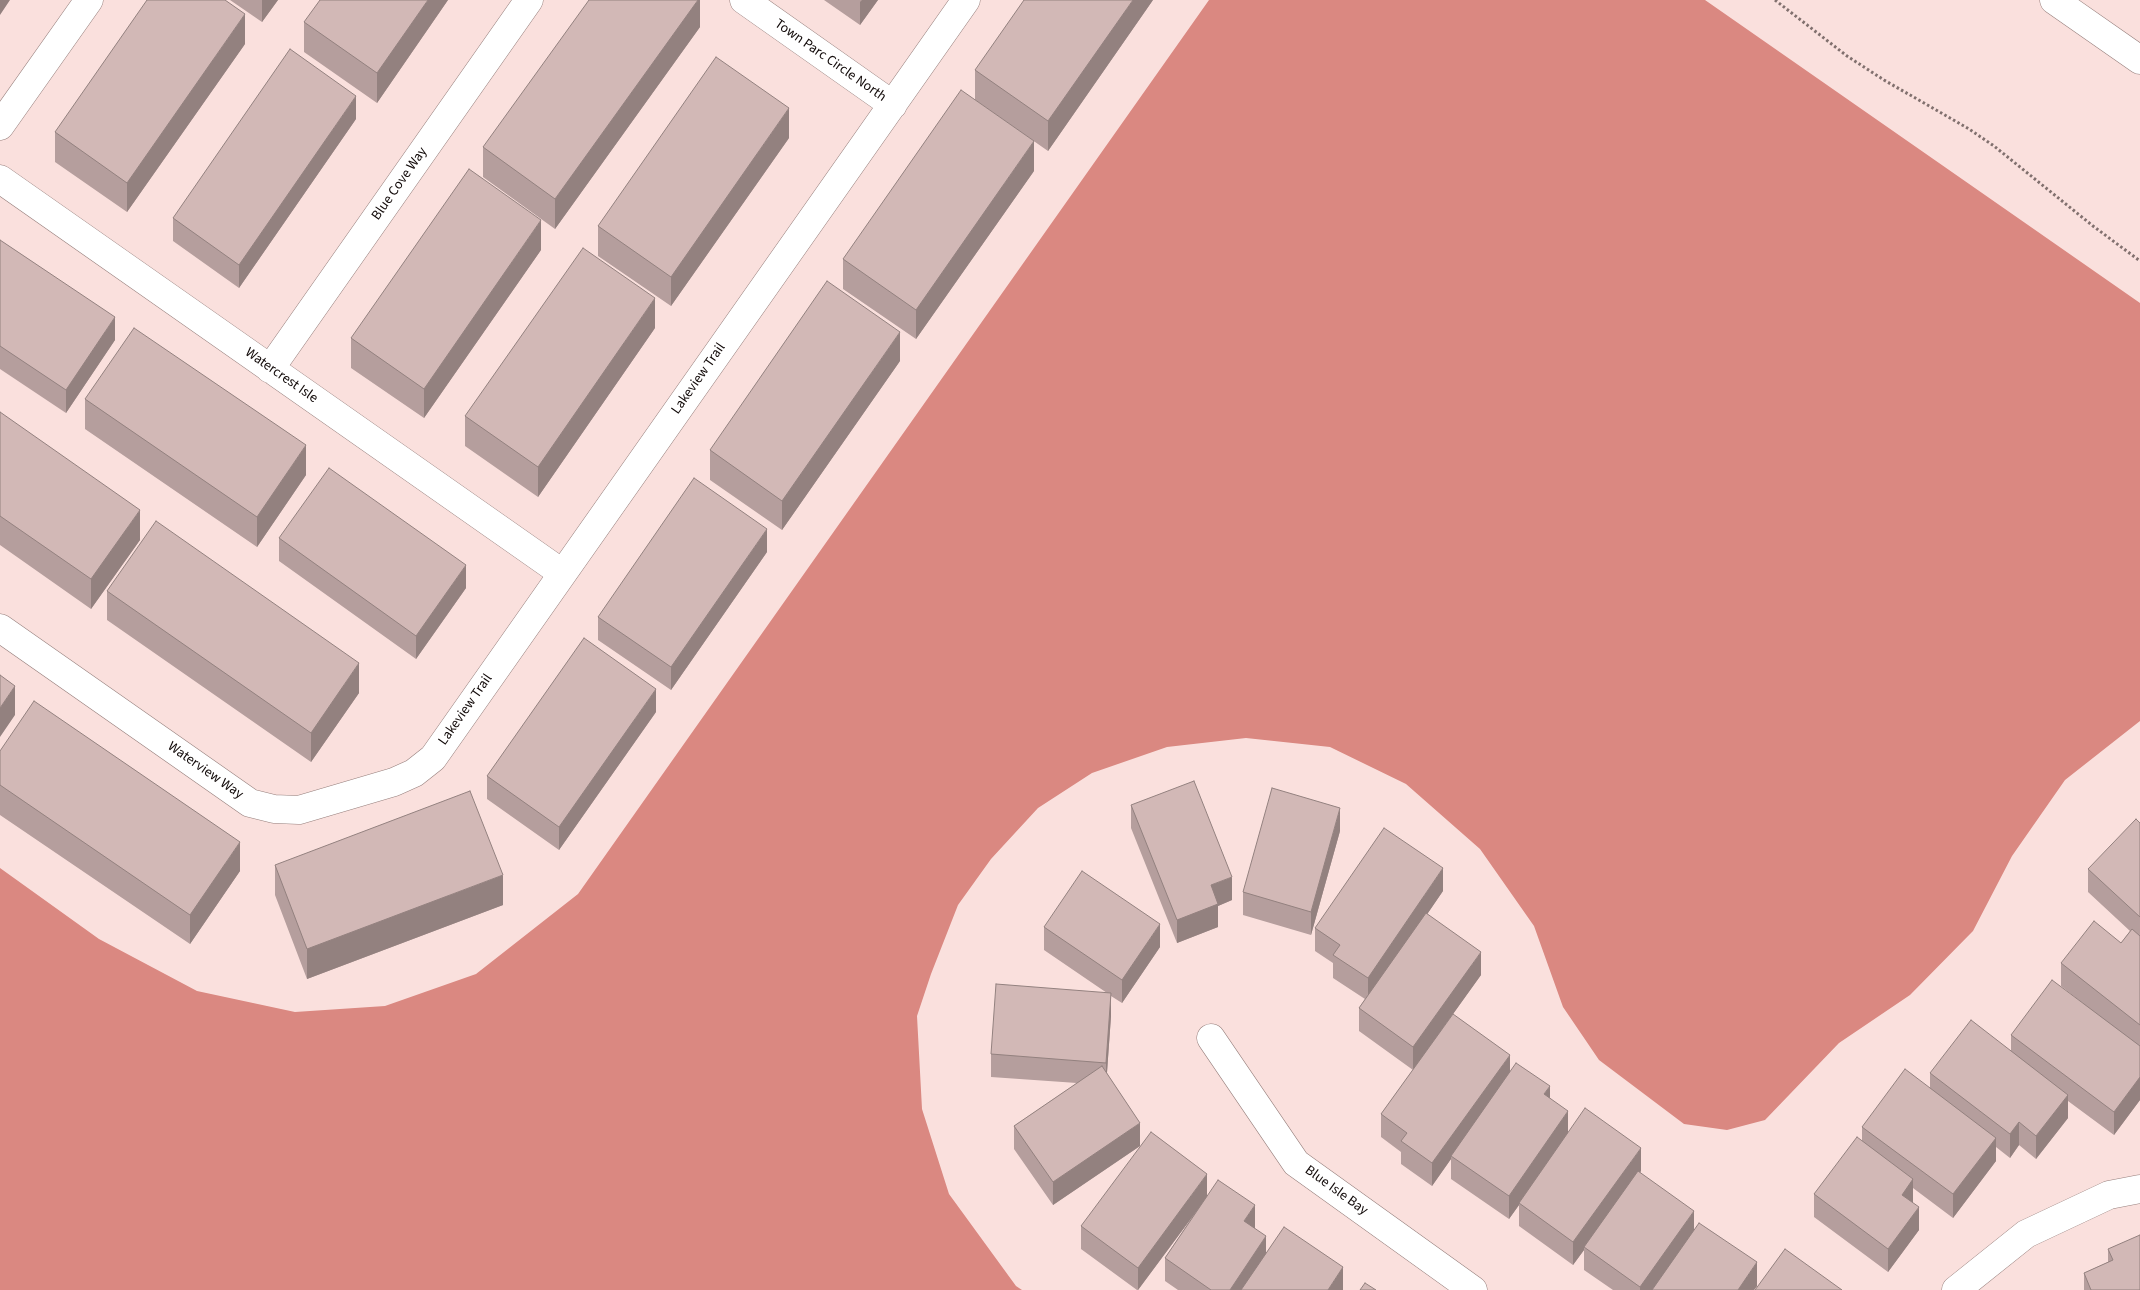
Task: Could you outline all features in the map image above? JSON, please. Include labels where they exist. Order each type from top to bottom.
[{"type":"street","points":[[0,126],[89,0]]},
{"type":"street","name":"Blue Cove Way","points":[[270,369],[529,0]]},
{"type":"street","name":"Town Parc Circle North","points":[[744,0],[892,104]]},
{"type":"street","name":"Lakeview Trail","points":[[433,758],[966,0]]},
{"type":"street","points":[[2054,0],[2140,60]]},
{"type":"street","name":"Watercrest Isle","points":[[0,179],[562,573]]},
{"type":"street","name":"Waterview Way","points":[[0,628],[250,803],[274,809],[299,810],[394,782],[414,773],[433,758]]},
{"type":"street","name":"Blue Isle Bay","points":[[1211,1038],[1296,1163],[1473,1290]]},
{"type":"street","points":[[1956,1290],[2026,1234],[2109,1195],[2140,1189]]},
{"type":"path","points":[[1775,0],[1848,56],[1884,80],[1970,129],[1994,146],[2093,226],[2140,261]]},
{"type":"shaded area","points":[[1209,0],[1705,0],[2140,303],[2140,721],[2065,780],[2012,856],[1973,931],[1910,995],[1839,1043],[1765,1120],[1727,1130],[1684,1124],[1599,1060],[1563,1007],[1534,926],[1480,849],[1406,784],[1330,747],[1246,738],[1167,747],[1092,773],[1038,808],[991,859],[958,905],[917,1016],[922,1109],[949,1194],[1016,1286],[1022,1290],[0,1290],[0,868],[99,939],[197,991],[295,1012],[385,1006],[476,974],[578,894]]},
{"type":"building","points":[[147,0],[225,0],[245,14],[127,183],[55,132]]},
{"type":"building","points":[[320,0],[428,0],[377,73],[304,22]]},
{"type":"building","points":[[589,0],[698,0],[555,199],[483,147]]},
{"type":"building","points":[[1024,0],[1133,0],[1048,121],[975,70]]},
{"type":"building","points":[[290,49],[356,96],[239,265],[173,218]]},
{"type":"building","points":[[716,57],[789,108],[671,277],[598,226]]},
{"type":"building","points":[[961,90],[1034,141],[916,310],[843,259]]},
{"type":"building","points":[[469,169],[541,220],[424,389],[351,338]]},
{"type":"building","points":[[0,240],[115,317],[66,390],[0,346]]},
{"type":"building","points":[[583,248],[655,298],[538,467],[465,416]]},
{"type":"building","points":[[827,281],[900,332],[782,501],[710,450]]},
{"type":"building","points":[[134,328],[306,445],[257,517],[85,399]]},
{"type":"building","points":[[0,412],[140,510],[91,579],[0,516]]},
{"type":"building","points":[[329,468],[466,565],[416,636],[279,538]]},
{"type":"building","points":[[694,478],[767,529],[671,667],[598,617]]},
{"type":"building","points":[[156,521],[359,663],[311,733],[107,591]]},
{"type":"building","points":[[584,638],[656,689],[559,827],[487,776]]},
{"type":"building","points":[[0,675],[15,686],[0,708]]},
{"type":"building","points":[[34,701],[240,842],[190,915],[0,785],[0,751]]},
{"type":"building","points":[[1194,781],[1232,877],[1211,885],[1218,904],[1177,920],[1131,805]]},
{"type":"building","points":[[1272,788],[1340,808],[1311,912],[1243,892]]},
{"type":"building","points":[[470,791],[503,875],[307,949],[275,865]]},
{"type":"building","points":[[2136,819],[2140,823],[2140,917],[2088,869]]},
{"type":"building","points":[[1384,828],[1443,868],[1368,978],[1333,955],[1340,945],[1315,928]]},
{"type":"building","points":[[1082,871],[1160,924],[1122,980],[1044,927]]},
{"type":"building","points":[[1426,913],[1481,952],[1413,1047],[1359,1008]]},
{"type":"building","points":[[2094,921],[2121,943],[2132,929],[2140,936],[2140,1025],[2061,963]]},
{"type":"building","points":[[2052,980],[2140,1046],[2140,1077],[2114,1112],[2011,1035]]},
{"type":"building","points":[[996,984],[1111,993],[1106,1063],[991,1054]]},
{"type":"building","points":[[1453,1014],[1510,1055],[1432,1163],[1401,1141],[1407,1133],[1381,1114]]},
{"type":"building","points":[[1971,1020],[2068,1095],[2036,1136],[2019,1122],[2010,1134],[1930,1073]]},
{"type":"building","points":[[1516,1063],[1550,1086],[1544,1094],[1568,1111],[1509,1196],[1451,1156]]},
{"type":"building","points":[[1102,1066],[1140,1123],[1053,1182],[1014,1126]]},
{"type":"building","points":[[1905,1069],[1996,1138],[1953,1194],[1862,1127]]},
{"type":"building","points":[[1585,1108],[1641,1148],[1573,1242],[1519,1203]]},
{"type":"building","points":[[1151,1132],[1207,1174],[1138,1268],[1081,1226]]},
{"type":"building","points":[[1857,1137],[1913,1179],[1902,1195],[1919,1207],[1888,1249],[1814,1194]]},
{"type":"building","points":[[1638,1171],[1694,1211],[1640,1287],[1584,1247]]},
{"type":"building","points":[[1218,1180],[1255,1205],[1244,1221],[1266,1236],[1230,1290],[1211,1290],[1165,1258]]},
{"type":"building","points":[[1699,1223],[1757,1262],[1738,1290],[1652,1290]]},
{"type":"building","points":[[1284,1227],[1343,1267],[1328,1290],[1241,1290]]},
{"type":"building","points":[[2140,1235],[2140,1290],[2091,1290],[2084,1273],[2113,1260],[2108,1249]]},
{"type":"building","points":[[1785,1249],[1842,1290],[1755,1290]]},
{"type":"building","points":[[1365,1283],[1376,1290],[1360,1290]]}]
